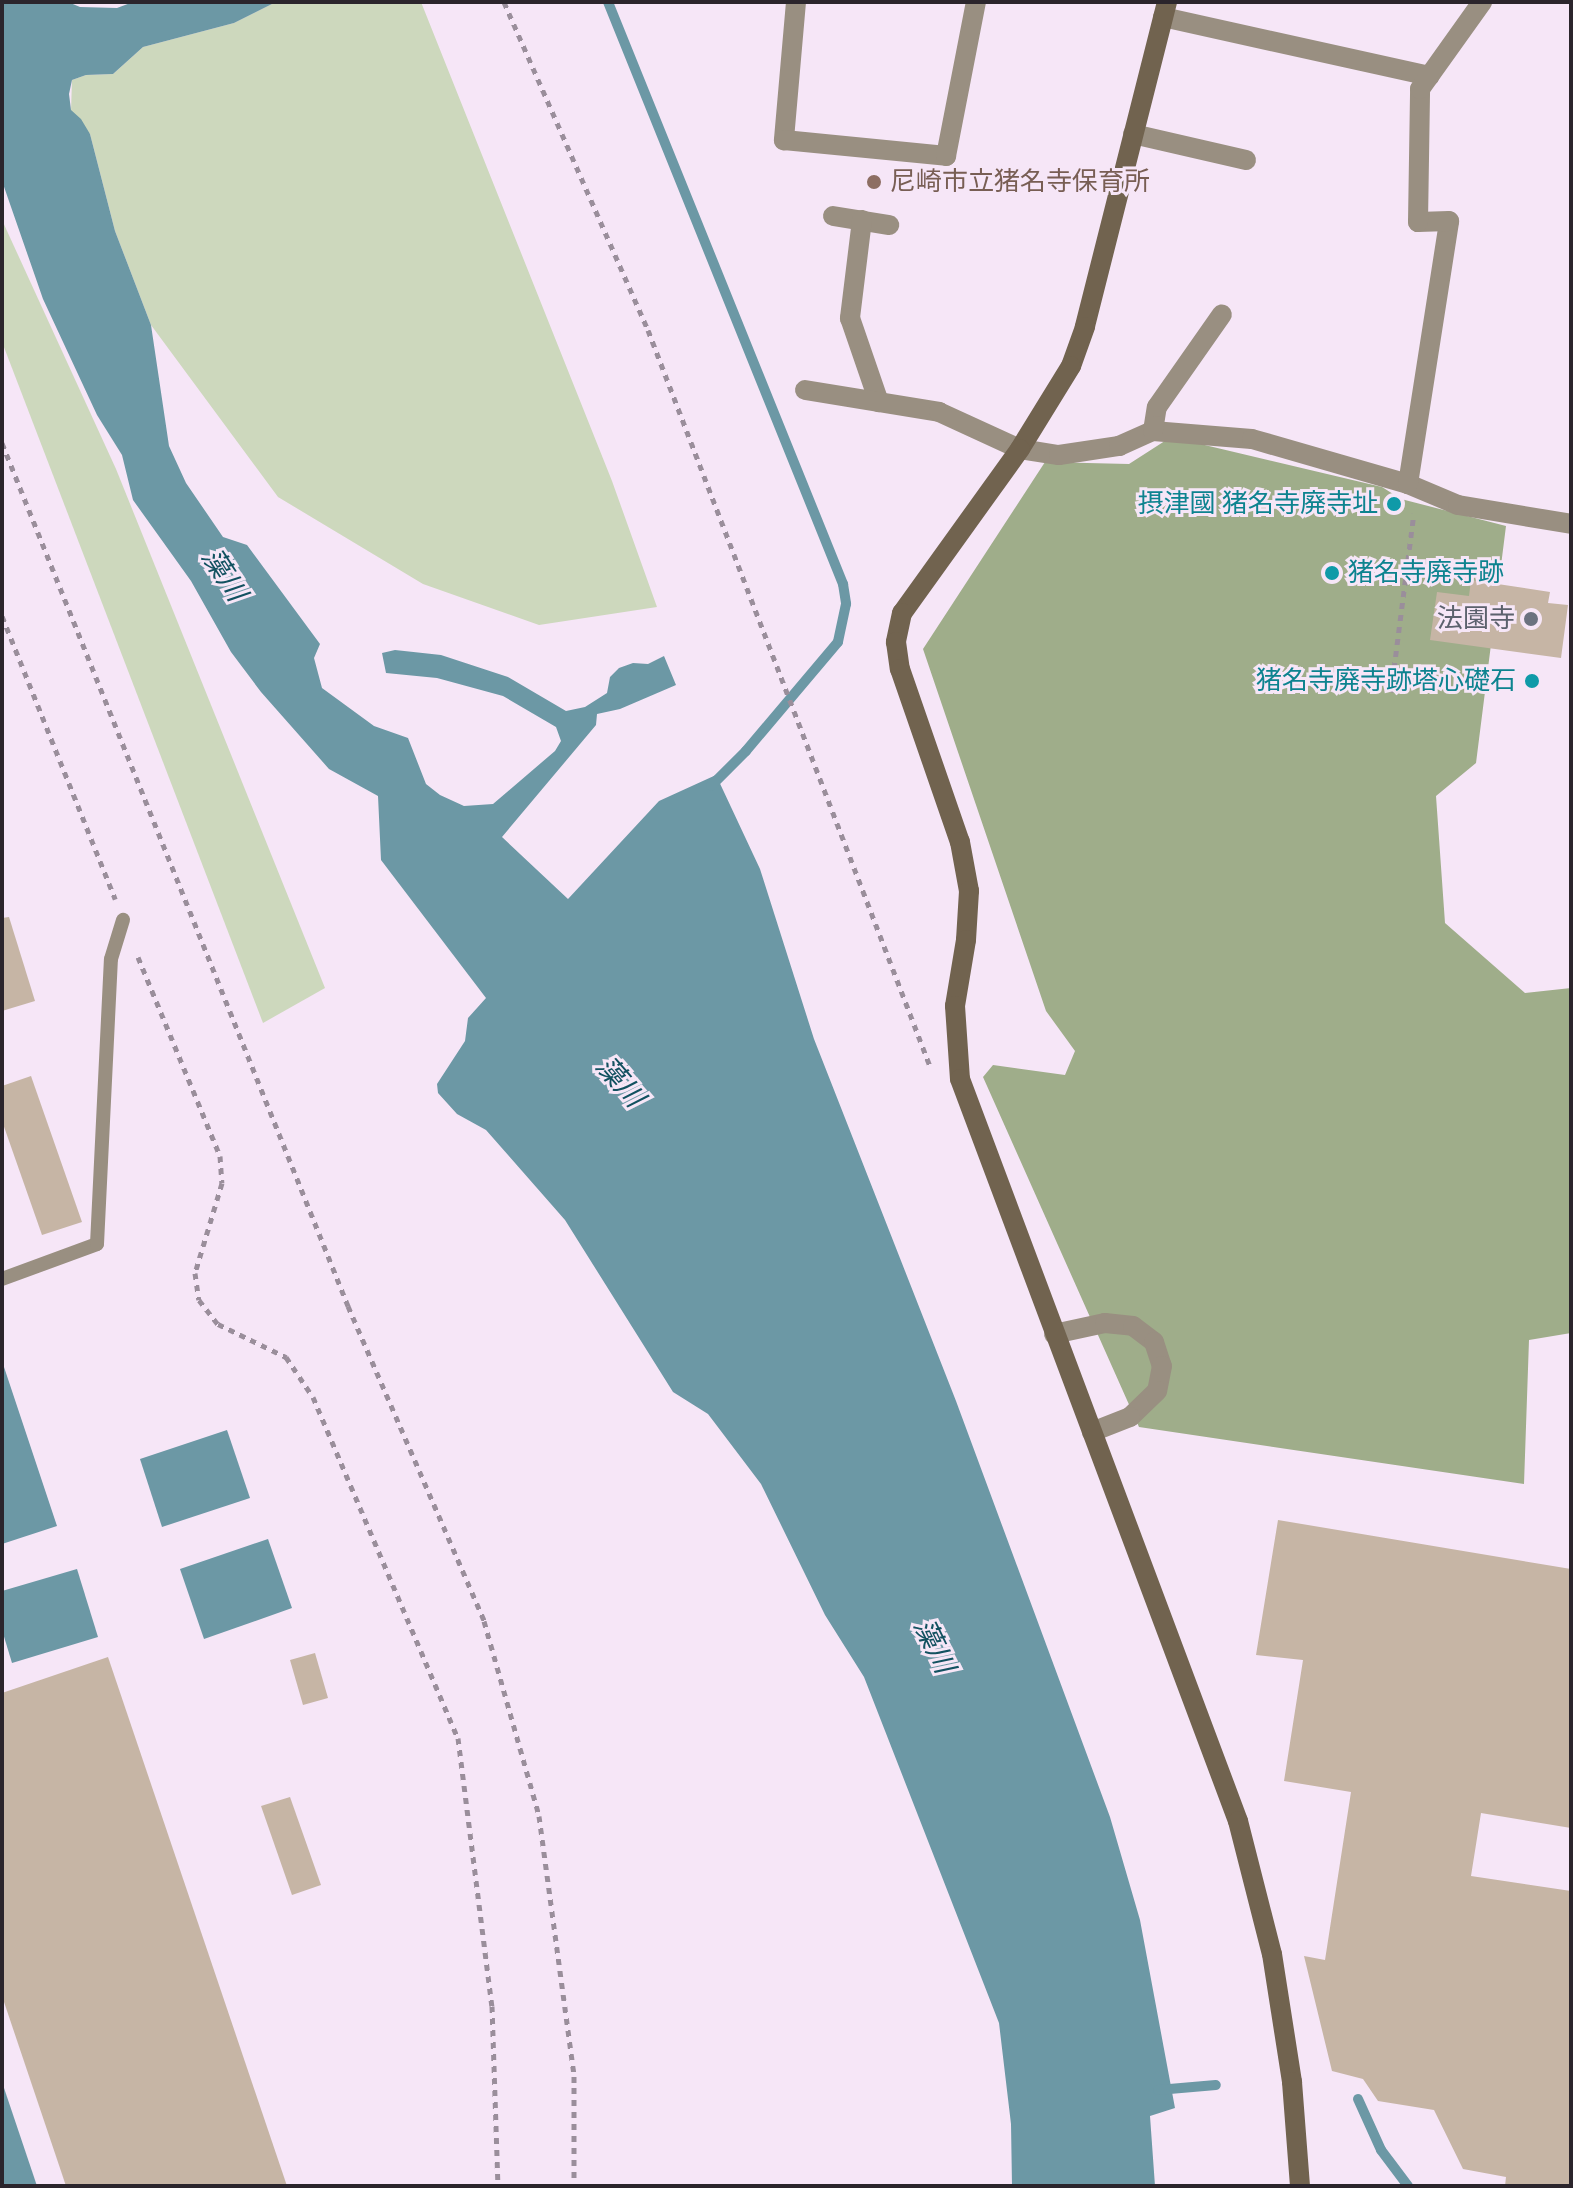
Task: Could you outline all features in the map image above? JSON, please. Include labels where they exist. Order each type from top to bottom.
[{"type":"street","points":[[796,2],[784,140],[946,156],[976,2]]},
{"type":"street","points":[[1413,486],[1449,221],[1418,222],[1420,89],[1482,2]]},
{"type":"street","points":[[1300,2186],[1292,2082],[1272,1954],[1238,1821],[960,1079],[955,1006],[969,891],[960,842],[900,669],[896,642],[902,613],[1020,449],[1071,366],[1085,327],[1165,10],[1430,76]]},
{"type":"street","points":[[1133,134],[1246,160]]},
{"type":"street","points":[[833,216],[889,225]]},
{"type":"street","points":[[862,220],[850,318],[879,402]]},
{"type":"street","points":[[1153,431],[1157,407],[1222,314]]},
{"type":"street","points":[[805,390],[939,412],[1020,449],[1059,455],[1119,446],[1153,431],[1252,439],[1413,486],[1458,505],[1571,524]]},
{"type":"street","points":[[1054,1334],[1105,1323],[1133,1326],[1154,1342],[1162,1366],[1157,1391],[1130,1417],[1092,1432]]},
{"type":"lane","points":[[2,1279],[97,1244],[111,959],[123,920]]},
{"type":"path","points":[[504,2],[648,330],[934,1080]]},
{"type":"path","points":[[2,443],[348,1306],[484,1621],[539,1816],[574,2076],[574,2186]]},
{"type":"path","points":[[1391,692],[1413,486]]},
{"type":"path","points":[[2,616],[220,1156],[222,1183],[195,1273],[199,1300],[218,1324],[286,1357],[313,1397],[458,1738],[492,2006],[498,2186]]},
{"type":"green space","points":[[276,2],[421,2],[612,481],[657,607],[539,625],[423,584],[278,497],[151,325],[115,231],[90,134],[71,111],[72,80],[86,75],[113,74],[143,47],[234,23]]},
{"type":"green space","points":[[2,220],[116,469],[325,988],[263,1023],[2,342]]},
{"type":"green space","points":[[1171,437],[1382,487],[1401,499],[1506,526],[1476,763],[1436,796],[1445,923],[1525,993],[1571,988],[1571,1333],[1529,1340],[1524,1484],[1139,1427],[983,1077],[993,1065],[1065,1075],[1075,1051],[1046,1011],[923,649],[1045,462],[1129,464]]},
{"type":"water","name":"藻川","points":[[2,2],[68,2],[80,7],[117,8],[133,2],[276,2],[234,23],[143,47],[113,74],[86,75],[72,80],[69,94],[71,110],[90,134],[115,231],[151,325],[169,446],[186,483],[223,537],[247,545],[320,644],[314,658],[322,688],[374,726],[408,738],[426,784],[440,795],[464,806],[493,804],[555,751],[561,741],[556,727],[503,696],[437,678],[386,673],[382,653],[395,650],[441,655],[508,677],[566,711],[585,707],[607,693],[610,677],[619,668],[633,663],[648,664],[664,656],[676,685],[620,709],[597,714],[596,725],[502,837],[568,899],[659,801],[716,775],[760,869],[814,1039],[956,1401],[1110,1817],[1140,1920],[1175,2108],[1150,2116],[1155,2186],[1012,2186],[1011,2124],[999,2023],[864,1677],[825,1615],[761,1484],[708,1414],[673,1392],[565,1220],[486,1130],[457,1114],[438,1093],[437,1084],[465,1041],[468,1018],[486,998],[381,860],[378,796],[329,769],[261,692],[231,652],[191,581],[133,500],[122,455],[97,415],[43,299],[2,181]]},
{"type":"water","points":[[2,1361],[57,1526],[2,1544]]},
{"type":"water","points":[[227,1430],[250,1498],[162,1527],[140,1459]]},
{"type":"water","points":[[268,1539],[292,1608],[204,1639],[180,1569]]},
{"type":"water","points":[[77,1569],[98,1637],[12,1663],[2,1630],[2,1591]]},
{"type":"water","points":[[2,2082],[37,2186],[2,2186]]},
{"type":"building","points":[[1471,580],[1550,592],[1548,603],[1568,605],[1561,658],[1430,640],[1437,592],[1469,596]]},
{"type":"building","points":[[9,917],[35,1001],[2,1011],[2,918]]},
{"type":"building","points":[[31,1076],[82,1222],[42,1235],[2,1121],[2,1086]]},
{"type":"building","points":[[1278,1520],[1571,1569],[1571,1828],[1481,1813],[1471,1876],[1571,1891],[1571,2186],[1505,2186],[1506,2177],[1463,2169],[1434,2110],[1378,2101],[1363,2079],[1332,2071],[1304,1956],[1325,1960],[1351,1792],[1284,1781],[1303,1660],[1256,1655]]},
{"type":"building","points":[[315,1653],[328,1698],[303,1705],[290,1660]]},
{"type":"building","points":[[108,1657],[287,2186],[66,2186],[2,1996],[2,1693]]},
{"type":"building","points":[[290,1797],[321,1885],[292,1895],[261,1806]]},
{"type":"waterway","points":[[608,2],[843,584],[846,604],[838,642],[746,751],[711,786]]},
{"type":"waterway","points":[[1158,2090],[1216,2085]]},
{"type":"waterway","points":[[1358,2099],[1381,2150],[1408,2186]]},
{"type":"place","name":"尼崎市立猪名寺保育所","points":[[874,182]]},
{"type":"place","name":"摂津國 猪名寺廃寺址","points":[[1394,504]]},
{"type":"place","name":"猪名寺廃寺跡","points":[[1332,573]]},
{"type":"place","name":"法園寺","points":[[1531,619]]},
{"type":"place","name":"猪名寺廃寺跡塔心礎石","points":[[1532,681]]}]
